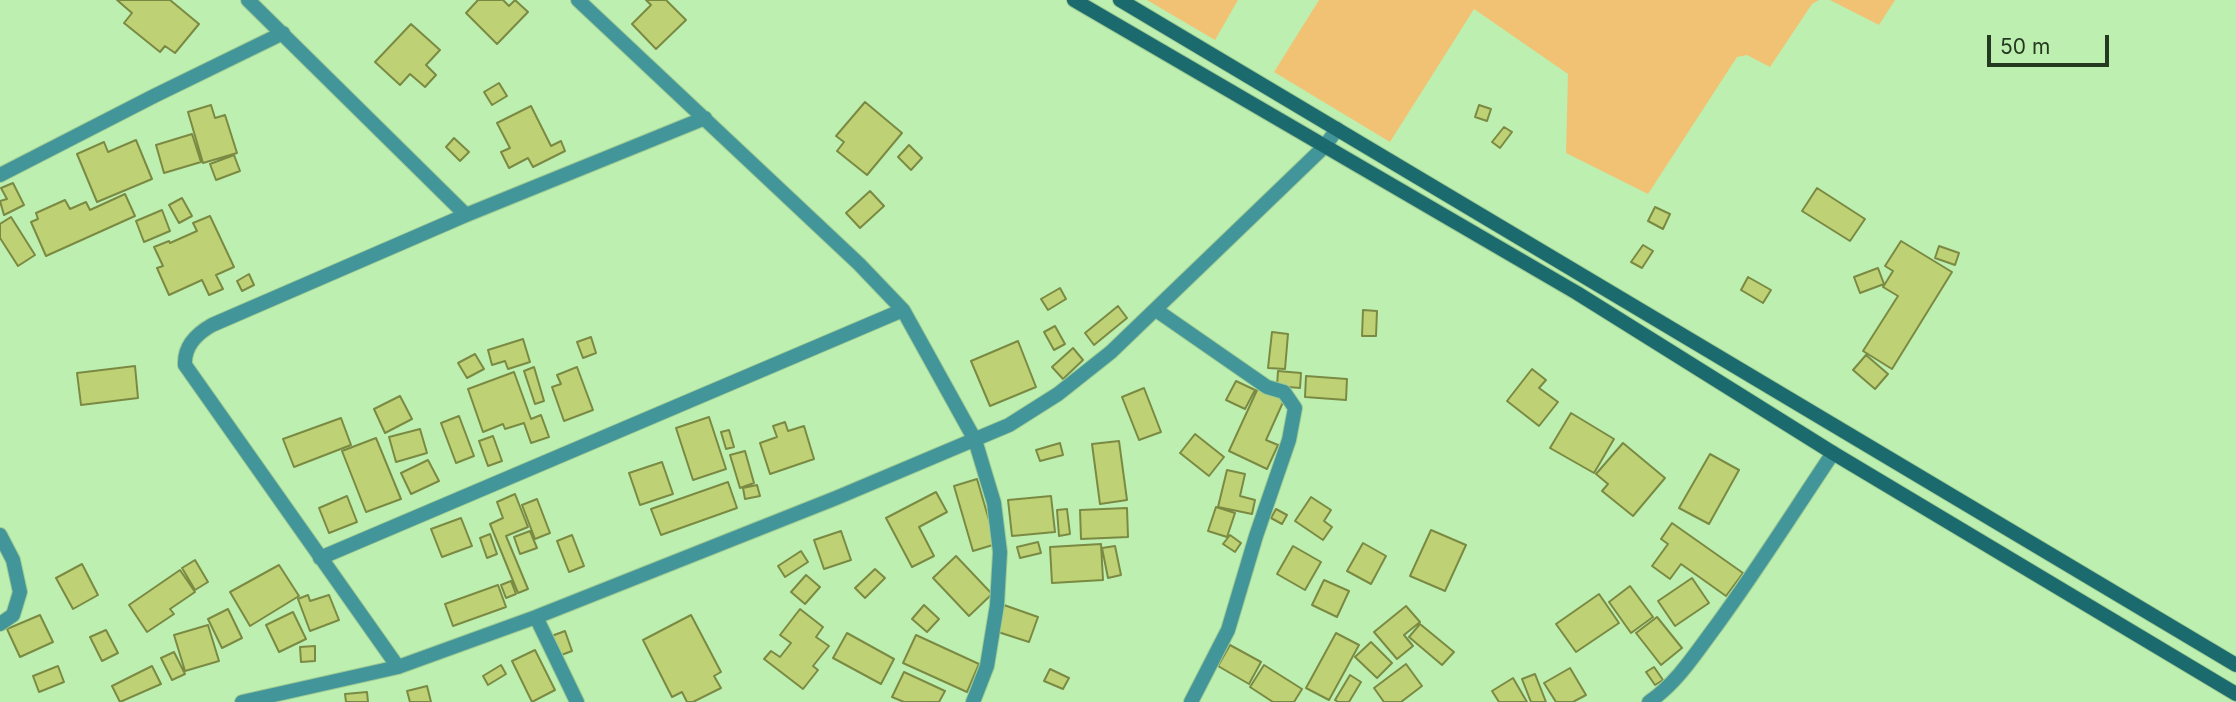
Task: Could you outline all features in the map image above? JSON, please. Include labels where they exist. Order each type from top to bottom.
[{"type":"main road","points":[[1074,0],[1577,293],[1833,453],[2236,694]]},
{"type":"main road","points":[[1120,0],[2236,665]]},
{"type":"street","points":[[248,0],[466,215]]},
{"type":"street","points":[[578,0],[859,264],[903,310],[975,440],[994,503],[1000,552],[997,605],[987,666],[973,702]]},
{"type":"street","points":[[0,175],[283,33]]},
{"type":"street","points":[[398,667],[185,365],[184,355],[200,332],[212,325],[466,215],[705,118]]},
{"type":"street","points":[[242,702],[398,667],[536,617],[1009,425],[1058,394],[1111,352],[1325,146],[1337,129]]},
{"type":"street","points":[[320,558],[903,310]]},
{"type":"street","points":[[1156,310],[1267,387],[1284,392],[1295,408],[1289,440],[1228,630],[1191,702]]},
{"type":"street","points":[[1649,702],[1670,696],[1833,453]]},
{"type":"street","points":[[0,535],[13,559],[20,592],[13,615],[0,624]]},
{"type":"street","points":[[536,617],[577,702]]},
{"type":"shaded area","points":[[1147,0],[1238,0],[1215,40]]},
{"type":"shaded area","points":[[1319,0],[1819,0],[1812,4],[1770,67],[1747,55],[1737,57],[1648,194],[1566,153],[1568,74],[1474,9],[1390,142],[1274,72]]},
{"type":"shaded area","points":[[1830,0],[1895,0],[1879,25]]},
{"type":"building","points":[[117,0],[170,0],[199,24],[175,53],[165,46],[160,52],[124,23],[132,13]]},
{"type":"building","points":[[478,0],[503,0],[509,6],[515,0],[528,12],[497,44],[466,13]]},
{"type":"building","points":[[646,0],[666,0],[686,20],[656,49],[632,24],[651,5]]},
{"type":"building","points":[[411,24],[440,50],[426,65],[436,75],[425,87],[410,74],[400,85],[375,62]]},
{"type":"building","points":[[499,83],[507,96],[492,105],[484,92]]},
{"type":"building","points":[[865,102],[902,133],[867,175],[837,151],[844,142],[836,136]]},
{"type":"building","points":[[211,105],[215,118],[225,115],[237,153],[203,163],[188,112]]},
{"type":"building","points":[[1479,105],[1491,109],[1487,121],[1475,117]]},
{"type":"building","points":[[531,106],[551,146],[561,141],[565,151],[533,167],[528,158],[509,168],[501,152],[510,148],[497,123]]},
{"type":"building","points":[[1504,127],[1512,132],[1500,148],[1492,142]]},
{"type":"building","points":[[192,134],[201,162],[164,173],[156,145]]},
{"type":"building","points":[[454,138],[469,152],[460,161],[446,147]]},
{"type":"building","points":[[136,140],[152,179],[97,202],[77,154],[104,142],[108,152]]},
{"type":"building","points":[[909,145],[922,158],[911,170],[898,157]]},
{"type":"building","points":[[234,155],[240,171],[216,180],[210,164]]},
{"type":"building","points":[[13,183],[24,205],[4,215],[0,201],[7,199],[1,188]]},
{"type":"building","points":[[1817,188],[1865,219],[1850,241],[1802,211]]},
{"type":"building","points":[[870,191],[884,206],[860,228],[846,213]]},
{"type":"building","points":[[125,194],[135,216],[46,256],[31,222],[38,219],[36,213],[65,200],[70,209],[86,202],[90,210]]},
{"type":"building","points":[[182,198],[192,216],[179,223],[169,205]]},
{"type":"building","points":[[1655,207],[1670,214],[1663,229],[1648,221]]},
{"type":"building","points":[[162,210],[170,231],[144,242],[136,221]]},
{"type":"building","points":[[210,216],[234,267],[216,275],[223,289],[209,295],[202,280],[169,295],[157,268],[163,266],[154,247],[197,231],[193,223]]},
{"type":"building","points":[[11,217],[35,255],[18,266],[0,238],[0,224]]},
{"type":"building","points":[[1901,241],[1952,272],[1892,369],[1863,351],[1898,296],[1883,287],[1893,271],[1885,266]]},
{"type":"building","points":[[1643,245],[1653,251],[1642,268],[1631,262]]},
{"type":"building","points":[[1939,246],[1959,253],[1955,265],[1935,258]]},
{"type":"building","points":[[1878,268],[1884,284],[1860,293],[1854,277]]},
{"type":"building","points":[[249,274],[254,285],[242,291],[237,281]]},
{"type":"building","points":[[1748,277],[1771,290],[1763,303],[1741,290]]},
{"type":"building","points":[[1060,288],[1066,299],[1048,310],[1041,299]]},
{"type":"building","points":[[1118,306],[1127,318],[1094,345],[1085,333]]},
{"type":"building","points":[[1363,310],[1377,311],[1376,336],[1362,336]]},
{"type":"building","points":[[1055,326],[1065,344],[1054,350],[1044,332]]},
{"type":"building","points":[[1272,332],[1288,334],[1285,369],[1268,368]]},
{"type":"building","points":[[591,337],[596,353],[583,358],[577,342]]},
{"type":"building","points":[[523,339],[530,362],[508,369],[505,361],[492,365],[488,350]]},
{"type":"building","points":[[1018,341],[1036,387],[990,406],[971,361]]},
{"type":"building","points":[[1073,348],[1083,360],[1063,379],[1052,367]]},
{"type":"building","points":[[475,354],[484,369],[467,378],[458,363]]},
{"type":"building","points":[[1866,355],[1888,374],[1875,389],[1853,370]]},
{"type":"building","points":[[135,366],[138,398],[81,405],[77,373]]},
{"type":"building","points":[[534,367],[544,401],[535,404],[524,371]]},
{"type":"building","points":[[577,367],[593,410],[564,421],[552,387],[561,384],[557,375]]},
{"type":"building","points":[[1532,369],[1546,380],[1539,388],[1558,402],[1539,426],[1507,401]]},
{"type":"building","points":[[1278,371],[1301,373],[1300,388],[1277,386]]},
{"type":"building","points":[[514,372],[531,419],[541,415],[549,437],[531,443],[524,423],[505,429],[503,424],[483,432],[468,389]]},
{"type":"building","points":[[1306,376],[1347,379],[1346,400],[1305,397]]},
{"type":"building","points":[[1236,381],[1255,390],[1245,409],[1226,400]]},
{"type":"building","points":[[1144,388],[1161,432],[1139,440],[1122,397]]},
{"type":"building","points":[[1258,388],[1284,400],[1266,440],[1278,445],[1267,469],[1229,451]]},
{"type":"building","points":[[400,396],[412,419],[385,433],[374,409]]},
{"type":"building","points":[[1571,413],[1614,439],[1594,473],[1550,448]]},
{"type":"building","points":[[459,416],[474,456],[456,463],[441,423]]},
{"type":"building","points":[[709,417],[726,469],[693,480],[676,428]]},
{"type":"building","points":[[341,418],[351,445],[294,467],[283,439]]},
{"type":"building","points":[[785,422],[788,431],[804,426],[814,459],[770,474],[760,443],[777,437],[773,426]]},
{"type":"building","points":[[420,429],[427,453],[396,462],[389,437]]},
{"type":"building","points":[[729,430],[734,447],[726,449],[721,432]]},
{"type":"building","points":[[1195,434],[1224,457],[1209,476],[1180,453]]},
{"type":"building","points":[[493,436],[502,461],[488,466],[479,441]]},
{"type":"building","points":[[376,438],[401,499],[366,512],[342,451]]},
{"type":"building","points":[[1119,441],[1127,500],[1100,504],[1092,444]]},
{"type":"building","points":[[1060,443],[1063,455],[1040,461],[1036,450]]},
{"type":"building","points":[[1623,443],[1665,478],[1633,516],[1602,491],[1608,484],[1596,474]]},
{"type":"building","points":[[745,451],[754,483],[740,488],[730,455]]},
{"type":"building","points":[[1710,454],[1739,470],[1709,524],[1679,508]]},
{"type":"building","points":[[428,460],[439,481],[411,494],[401,473]]},
{"type":"building","points":[[662,462],[673,494],[640,505],[629,473]]},
{"type":"building","points":[[1227,470],[1245,474],[1240,496],[1255,500],[1252,514],[1218,507]]},
{"type":"building","points":[[977,479],[996,544],[973,551],[954,486]]},
{"type":"building","points":[[728,482],[737,508],[661,535],[651,509]]},
{"type":"building","points":[[757,485],[760,496],[745,499],[743,488]]},
{"type":"building","points":[[936,492],[947,512],[919,527],[934,556],[912,567],[886,518]]},
{"type":"building","points":[[515,494],[528,527],[506,536],[528,589],[518,593],[490,524],[503,518],[497,502]]},
{"type":"building","points":[[347,496],[357,522],[329,533],[319,508]]},
{"type":"building","points":[[1051,496],[1055,532],[1012,536],[1008,500]]},
{"type":"building","points":[[1311,497],[1331,510],[1324,521],[1332,527],[1323,540],[1295,521]]},
{"type":"building","points":[[537,499],[550,533],[535,539],[522,505]]},
{"type":"building","points":[[1216,507],[1235,513],[1227,537],[1208,531]]},
{"type":"building","points":[[1127,508],[1128,537],[1081,539],[1080,510]]},
{"type":"building","points":[[1067,509],[1070,534],[1059,536],[1057,510]]},
{"type":"building","points":[[1276,509],[1287,515],[1282,524],[1271,518]]},
{"type":"building","points":[[461,518],[472,546],[442,557],[431,529]]},
{"type":"building","points":[[1672,523],[1743,573],[1726,596],[1681,564],[1670,579],[1652,566],[1668,544],[1661,539]]},
{"type":"building","points":[[1431,530],[1466,545],[1445,591],[1410,576]]},
{"type":"building","points":[[530,531],[537,548],[520,554],[514,537]]},
{"type":"building","points":[[841,531],[851,560],[824,569],[814,540]]},
{"type":"building","points":[[490,534],[497,554],[487,558],[480,538]]},
{"type":"building","points":[[572,535],[584,566],[569,572],[557,541]]},
{"type":"building","points":[[1230,535],[1241,543],[1235,552],[1223,544]]},
{"type":"building","points":[[1038,542],[1041,553],[1020,558],[1017,547]]},
{"type":"building","points":[[1363,543],[1386,556],[1371,584],[1347,571]]},
{"type":"building","points":[[1101,544],[1103,580],[1052,583],[1050,547]]},
{"type":"building","points":[[1115,546],[1121,575],[1108,578],[1102,548]]},
{"type":"building","points":[[1293,546],[1321,562],[1305,590],[1277,574]]},
{"type":"building","points":[[801,551],[808,562],[785,577],[778,566]]},
{"type":"building","points":[[956,556],[992,594],[969,616],[933,578]]},
{"type":"building","points":[[195,560],[208,582],[195,590],[182,568]]},
{"type":"building","points":[[82,564],[98,595],[73,609],[56,578]]},
{"type":"building","points":[[279,565],[299,596],[250,626],[230,592]]},
{"type":"building","points":[[875,569],[885,578],[865,598],[855,588]]},
{"type":"building","points":[[180,570],[195,592],[170,609],[174,614],[147,632],[129,605]]},
{"type":"building","points":[[806,575],[820,587],[805,604],[791,592]]},
{"type":"building","points":[[1692,578],[1709,603],[1675,626],[1658,601]]},
{"type":"building","points":[[1324,580],[1349,591],[1337,617],[1312,605]]},
{"type":"building","points":[[511,581],[516,594],[506,598],[501,585]]},
{"type":"building","points":[[498,585],[506,607],[453,626],[445,604]]},
{"type":"building","points":[[1630,586],[1653,617],[1631,633],[1609,602]]},
{"type":"building","points":[[1599,594],[1619,623],[1576,652],[1556,624]]},
{"type":"building","points":[[308,595],[310,601],[329,595],[339,620],[310,631],[298,599]]},
{"type":"building","points":[[924,605],[939,619],[927,632],[912,619]]},
{"type":"building","points":[[1004,605],[1038,617],[1029,642],[995,631]]},
{"type":"building","points":[[1406,606],[1420,622],[1404,635],[1413,646],[1397,659],[1374,632]]},
{"type":"building","points":[[228,609],[242,638],[222,648],[208,619]]},
{"type":"building","points":[[800,609],[823,627],[816,637],[829,646],[813,666],[818,670],[803,689],[764,659],[771,651],[780,657],[791,643],[780,635]]},
{"type":"building","points":[[293,612],[306,639],[279,652],[266,625]]},
{"type":"building","points":[[40,615],[53,642],[20,657],[7,629]]},
{"type":"building","points":[[691,615],[721,672],[714,676],[721,688],[693,702],[687,702],[682,692],[672,697],[643,640]]},
{"type":"building","points":[[1657,617],[1682,648],[1661,665],[1636,633]]},
{"type":"building","points":[[1420,624],[1454,652],[1442,665],[1409,637]]},
{"type":"building","points":[[208,625],[219,661],[185,671],[174,635]]},
{"type":"building","points":[[106,630],[118,653],[102,661],[90,637]]},
{"type":"building","points":[[565,631],[572,651],[556,657],[549,637]]},
{"type":"building","points":[[847,633],[894,659],[881,684],[833,658]]},
{"type":"building","points":[[1336,633],[1359,645],[1329,700],[1306,688]]},
{"type":"building","points":[[916,635],[979,664],[967,692],[903,663]]},
{"type":"building","points":[[1371,642],[1392,663],[1377,678],[1355,657]]},
{"type":"building","points":[[1230,645],[1261,662],[1249,684],[1218,666]]},
{"type":"building","points":[[315,646],[315,661],[301,662],[300,647]]},
{"type":"building","points":[[535,650],[555,690],[532,702],[512,661]]},
{"type":"building","points":[[174,652],[185,674],[172,680],[161,658]]},
{"type":"building","points":[[1406,664],[1422,686],[1401,702],[1384,702],[1374,688]]},
{"type":"building","points":[[501,665],[506,674],[488,685],[483,676]]},
{"type":"building","points":[[1264,665],[1302,689],[1294,702],[1273,702],[1250,687]]},
{"type":"building","points":[[58,666],[64,682],[39,692],[33,676]]},
{"type":"building","points":[[152,666],[161,684],[120,702],[112,686]]},
{"type":"building","points":[[1654,667],[1663,680],[1655,685],[1646,672]]},
{"type":"building","points":[[1570,668],[1586,695],[1573,702],[1556,702],[1544,683]]},
{"type":"building","points":[[1050,669],[1069,678],[1063,689],[1044,681]]},
{"type":"building","points":[[904,672],[945,691],[939,702],[904,702],[892,697]]},
{"type":"building","points":[[1535,674],[1546,702],[1531,702],[1522,679]]},
{"type":"building","points":[[1350,675],[1361,682],[1349,702],[1338,702],[1335,700]]},
{"type":"building","points":[[1513,678],[1527,702],[1499,702],[1492,691]]},
{"type":"building","points":[[427,686],[431,702],[410,702],[407,691]]},
{"type":"building","points":[[367,692],[368,702],[346,702],[345,694]]}]
